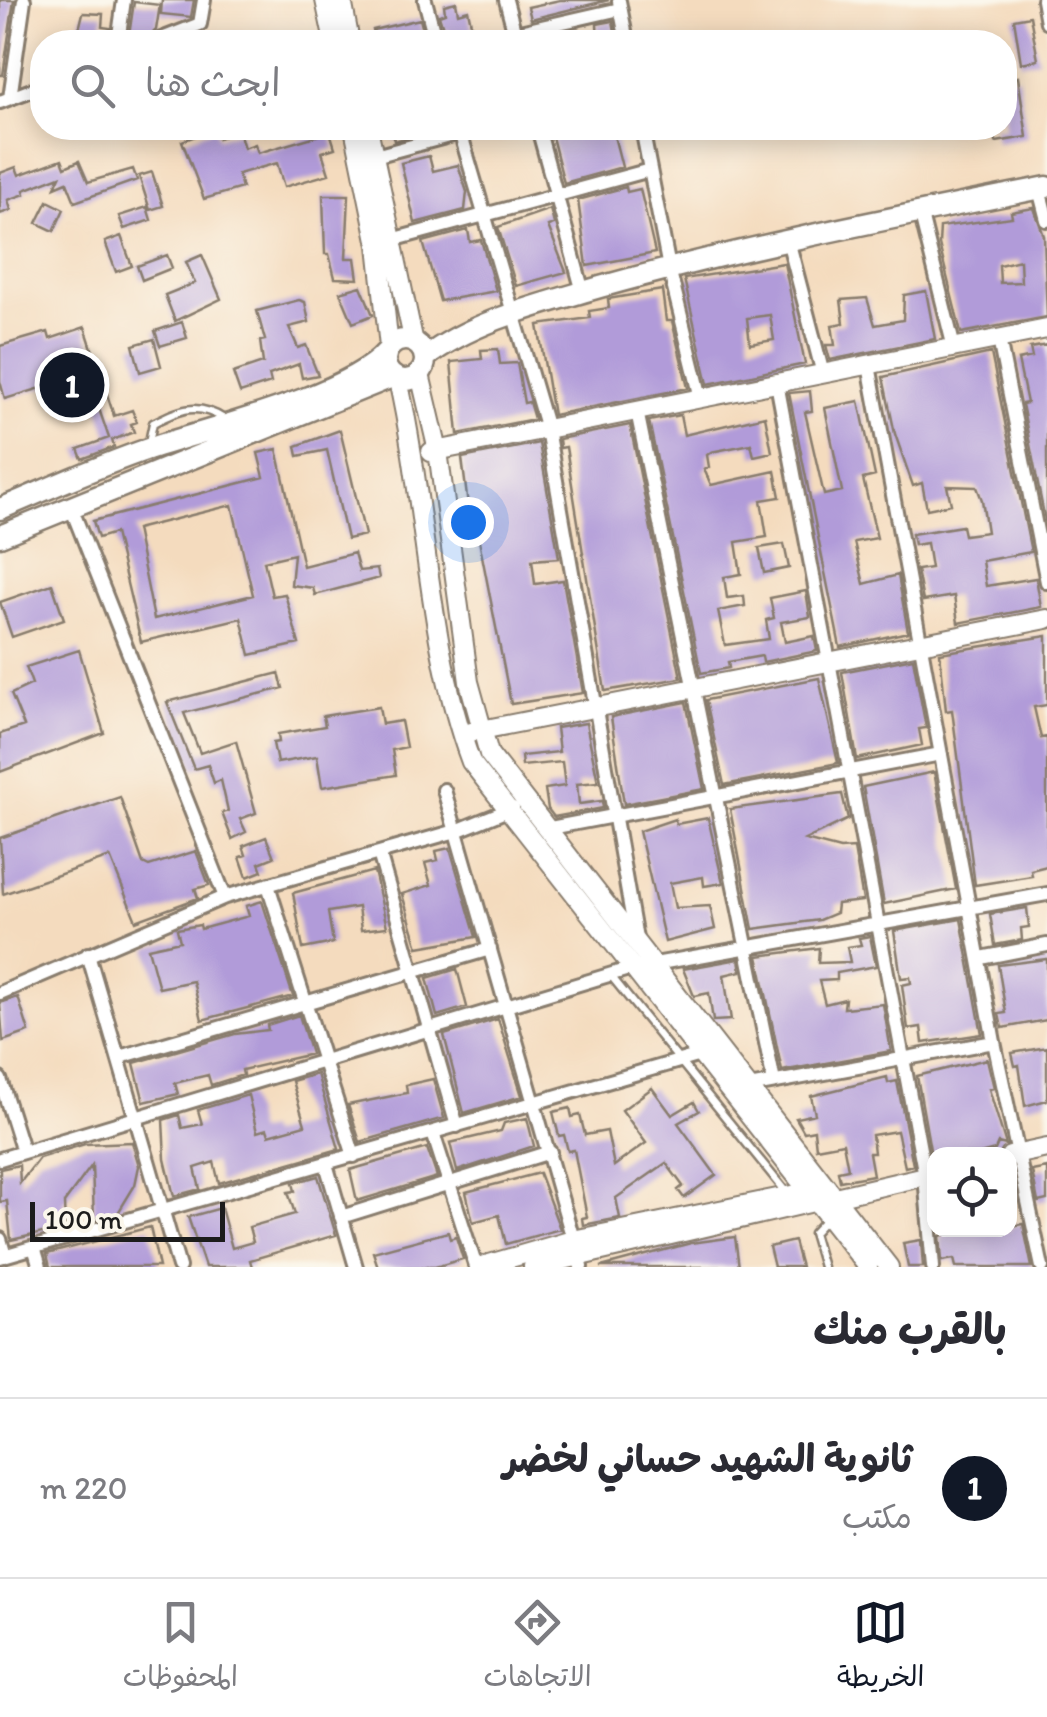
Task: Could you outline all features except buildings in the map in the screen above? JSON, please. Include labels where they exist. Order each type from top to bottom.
[{"type":"main road","points":[[325,0],[331,30]]},
{"type":"main road","points":[[342,0],[348,30]]},
{"type":"main road","points":[[356,140],[378,244],[388,350],[385,366],[395,378],[416,456],[448,688],[471,762],[545,829],[637,948],[641,967],[750,1088],[830,1218],[868,1267]]},
{"type":"main road","points":[[371,140],[438,451],[469,682],[489,754],[516,806],[641,967],[700,1054],[818,1194],[890,1267]]},
{"type":"main road","points":[[0,508],[149,448],[233,432],[395,378],[444,332],[669,268],[920,211],[1043,188]]},
{"type":"main road","points":[[416,456],[1047,329]]},
{"type":"main road","points":[[0,536],[72,507],[360,374],[398,341],[419,355]]},
{"type":"main road","points":[[461,734],[1047,619]]},
{"type":"main road","points":[[448,688],[469,682]]},
{"type":"main road","points":[[1017,1153],[1047,1148]]},
{"type":"main road","points":[[477,1267],[577,1254],[818,1194],[927,1176]]},
{"type":"main road","points":[[533,1267],[787,1193],[818,1194]]},
{"type":"street","points":[[5,100],[24,0]]},
{"type":"street","points":[[120,30],[124,0]]},
{"type":"street","points":[[185,30],[200,24],[204,0]]},
{"type":"street","points":[[425,0],[433,30]]},
{"type":"street","points":[[506,0],[514,30]]},
{"type":"street","points":[[1043,0],[1047,22]]},
{"type":"street","points":[[540,30],[620,4],[625,30]]},
{"type":"street","points":[[5,100],[30,91]]},
{"type":"street","points":[[375,156],[427,140]]},
{"type":"street","points":[[462,140],[509,316],[546,429],[617,815],[637,948]]},
{"type":"street","points":[[541,140],[583,292]]},
{"type":"street","points":[[644,140],[669,268],[701,398]]},
{"type":"street","points":[[392,240],[650,170]]},
{"type":"street","points":[[1043,188],[1047,220]]},
{"type":"street","points":[[920,211],[954,348]]},
{"type":"street","points":[[788,240],[823,374]]},
{"type":"street","points":[[999,339],[1047,582]]},
{"type":"street","points":[[869,365],[1013,1147]]},
{"type":"street","points":[[777,383],[900,1058],[927,1163]]},
{"type":"street","points":[[637,412],[774,1082]]},
{"type":"street","points":[[72,507],[225,897]]},
{"type":"street","points":[[545,829],[941,754]]},
{"type":"street","points":[[444,790],[577,1254]]},
{"type":"street","points":[[0,993],[225,897],[456,831],[516,806]]},
{"type":"street","points":[[379,853],[457,1126]]},
{"type":"street","points":[[268,885],[354,1156]]},
{"type":"street","points":[[0,1158],[324,1058],[641,967],[1047,894]]},
{"type":"street","points":[[981,958],[1047,945]]},
{"type":"street","points":[[120,1057],[490,949]]},
{"type":"street","points":[[88,954],[178,1267]]},
{"type":"street","points":[[750,1088],[994,1042]]},
{"type":"street","points":[[0,1239],[2,1256],[700,1054]]},
{"type":"street","points":[[0,1079],[23,1152]]},
{"type":"street","points":[[433,1133],[477,1267]]},
{"type":"street","points":[[341,1217],[550,1152]]},
{"type":"street","points":[[326,1164],[356,1267]]},
{"type":"street","points":[[1017,1166],[1042,1267]]},
{"type":"street","points":[[932,1237],[933,1267]]},
{"type":"street","points":[[34,1247],[40,1267]]},
{"type":"lane","points":[[611,975],[787,1193]]},
{"type":"lane","points":[[823,1267],[814,1234],[817,1225],[830,1218]]},
{"type":"place","name":"ثانوية الشهيد حساني لخضر","points":[[72,385]]}]
